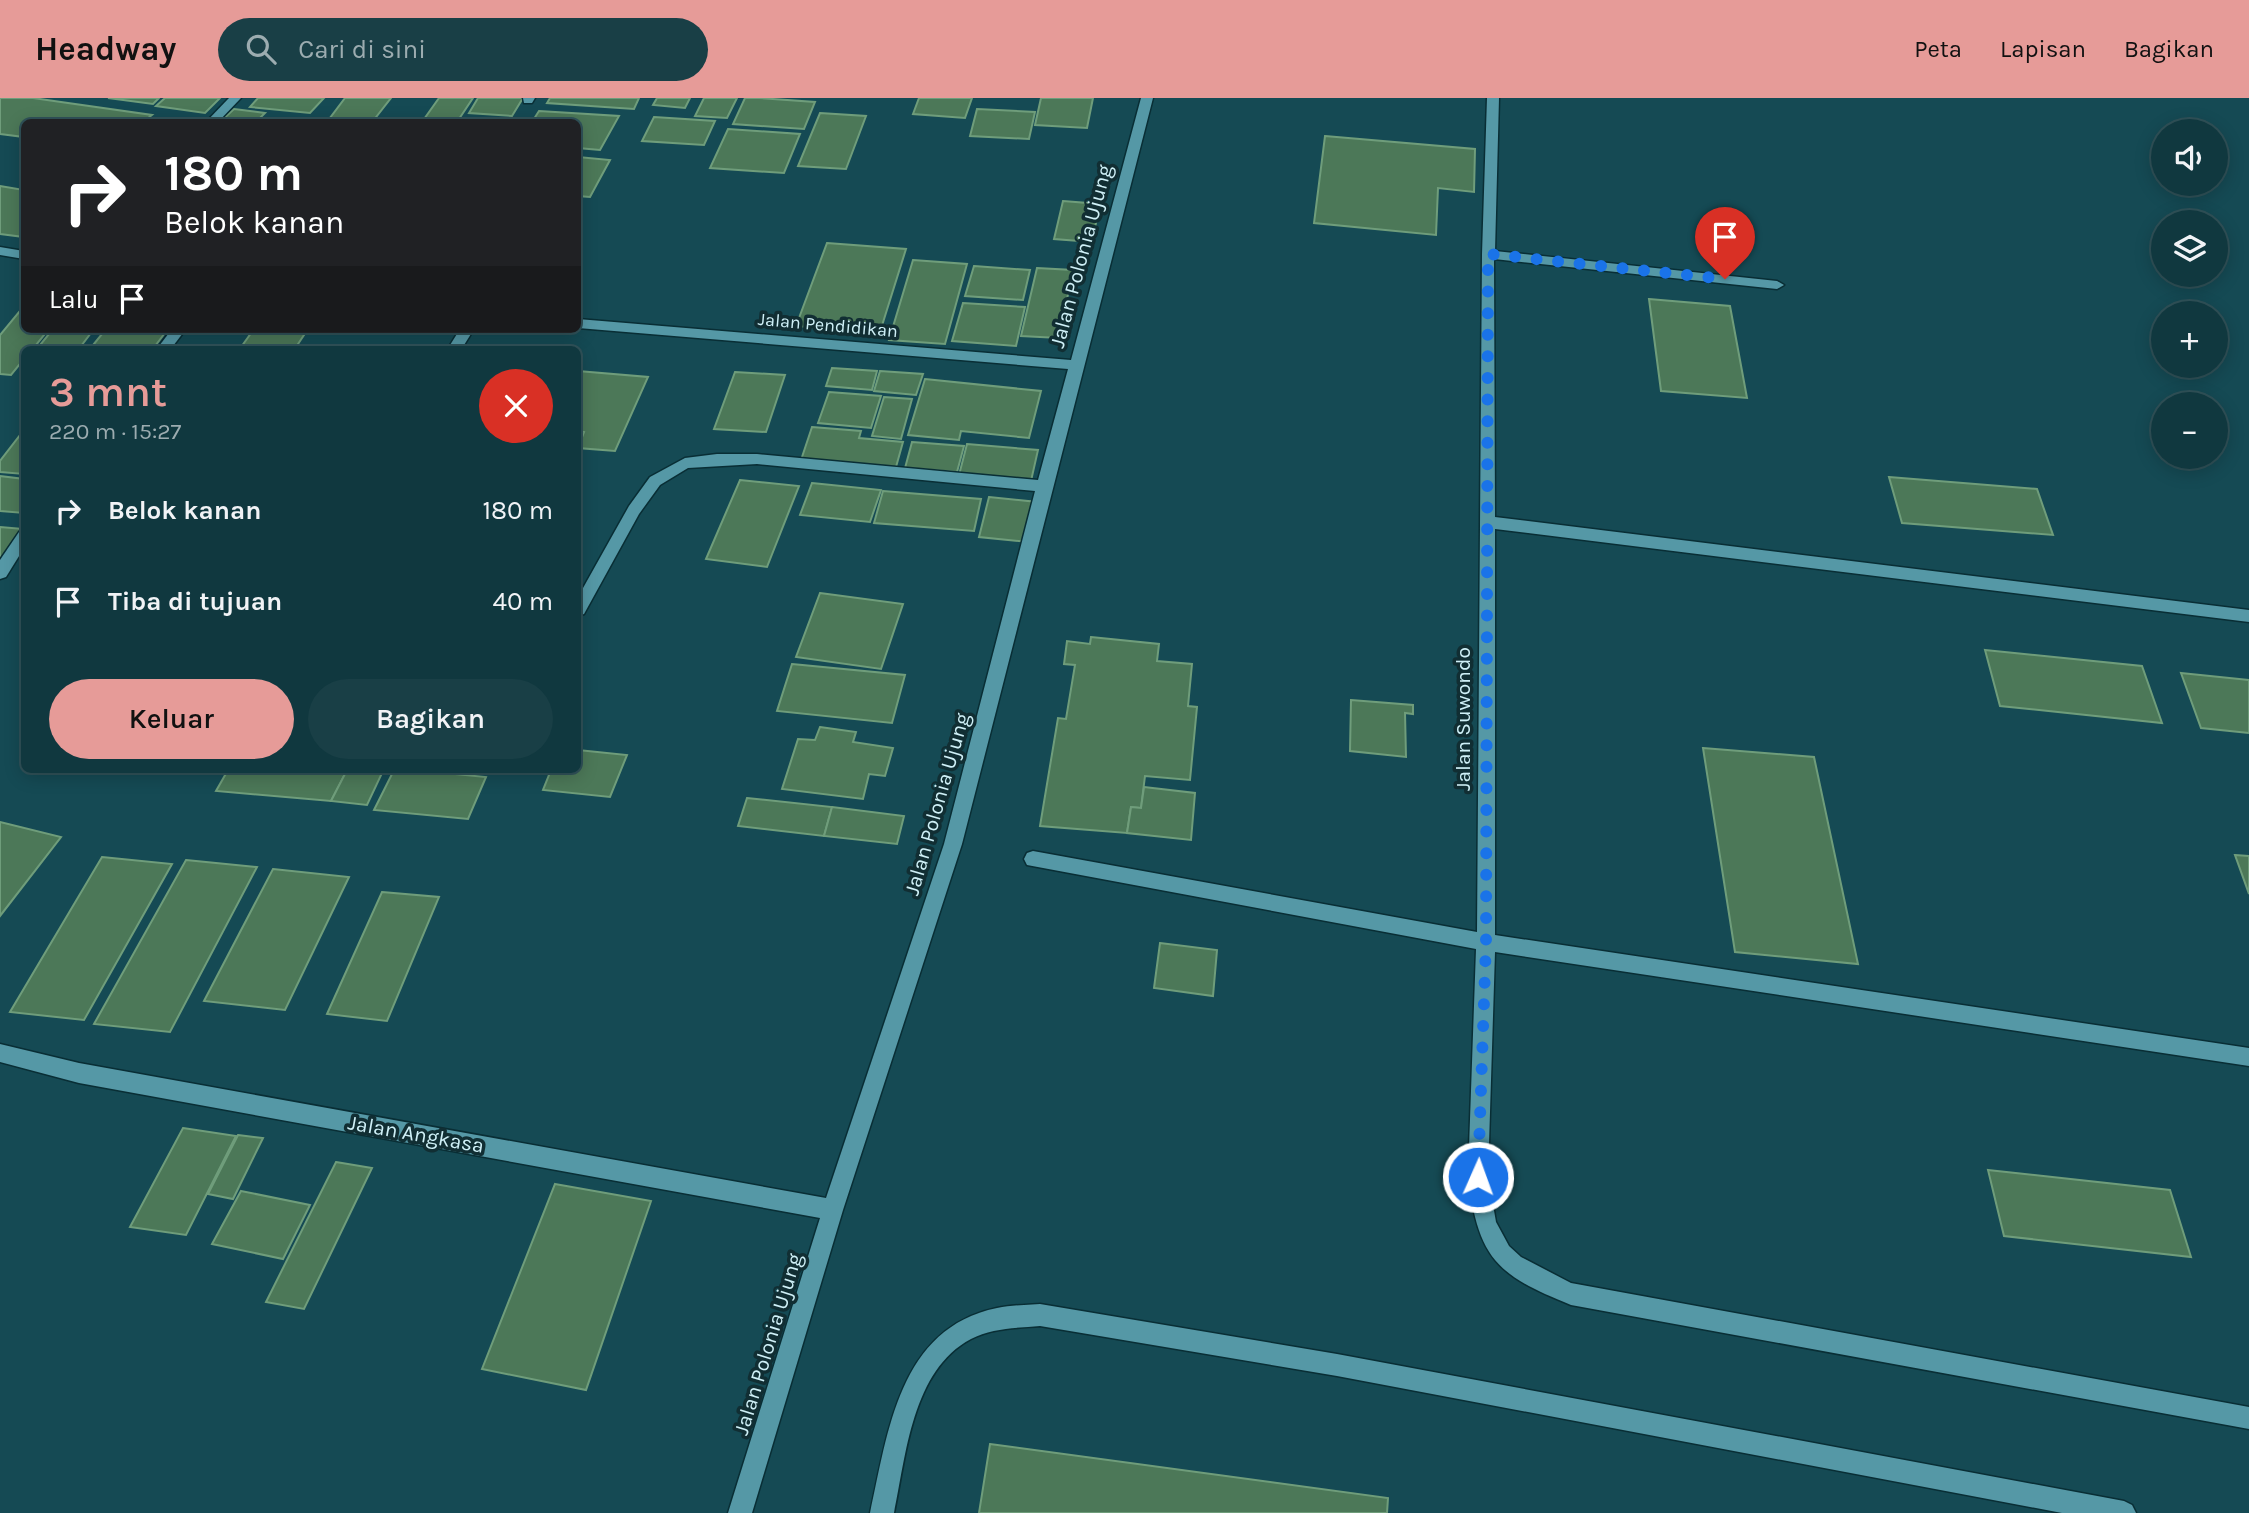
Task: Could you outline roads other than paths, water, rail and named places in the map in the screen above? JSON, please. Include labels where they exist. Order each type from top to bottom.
[{"type":"street","points":[[215,119],[235,98]]},
{"type":"street","name":"Jalan Polonia Ujung","points":[[740,1513],[833,1210],[953,844],[1147,98]]},
{"type":"street","name":"Jalan Suwondo","points":[[1493,98],[1488,254],[1486,942],[1478,1177],[1482,1213],[1492,1242],[1509,1263],[1535,1281],[1571,1294],[2249,1418]]},
{"type":"street","points":[[0,251],[21,254]]},
{"type":"street","points":[[1488,254],[1777,285]]},
{"type":"street","name":"Jalan Pendidikan","points":[[581,323],[1076,365]]},
{"type":"street","points":[[581,605],[634,510],[655,481],[685,463],[717,459],[757,459],[1044,486]]},
{"type":"street","points":[[1486,522],[2249,616]]},
{"type":"street","points":[[0,573],[21,541]]},
{"type":"street","points":[[1033,859],[1486,942],[2249,1057]]},
{"type":"street","name":"Jalan Angkasa","points":[[0,1053],[93,1075],[833,1210]]},
{"type":"street","points":[[883,1513],[906,1409],[918,1376],[935,1352],[956,1334],[986,1320],[1015,1314],[1040,1315],[1336,1365],[2124,1513]]}]
